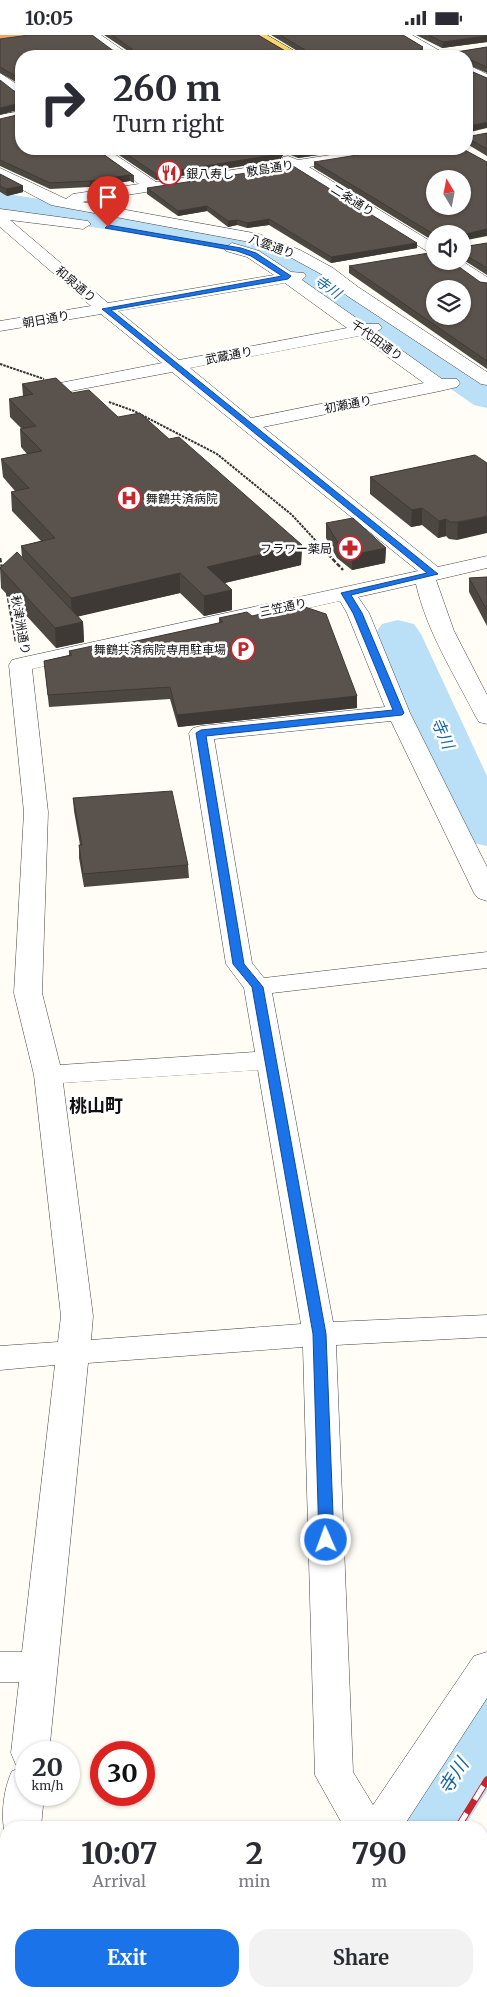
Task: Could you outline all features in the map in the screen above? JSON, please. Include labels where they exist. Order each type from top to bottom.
[{"type":"highway","points":[[0,39],[29,35]]},
{"type":"main road","points":[[258,35],[286,50]]},
{"type":"street","points":[[92,35],[115,50]]},
{"type":"street","points":[[402,35],[427,50]]},
{"type":"street","points":[[473,72],[487,79]]},
{"type":"street","points":[[0,77],[15,88]]},
{"type":"street","points":[[0,119],[15,116]]},
{"type":"street","points":[[107,155],[152,186]]},
{"type":"street","name":"二条通り","points":[[281,155],[426,246]]},
{"type":"street","name":"敷島通り","points":[[2,214],[56,202],[355,155]]},
{"type":"street","name":"八雲通り","points":[[0,172],[56,202],[259,239],[294,253],[401,326],[482,378]]},
{"type":"street","name":"千代田通り","points":[[2,214],[108,227],[238,249],[253,254],[293,276],[444,385]]},
{"type":"street","name":"和泉通り","points":[[2,214],[105,309],[176,365],[429,575]]},
{"type":"street","points":[[415,255],[426,253]]},
{"type":"street","points":[[323,271],[347,267]]},
{"type":"street","points":[[465,270],[487,284]]},
{"type":"street","name":"朝日通り","points":[[0,326],[323,271]]},
{"type":"street","name":"武蔵通り","points":[[66,387],[366,328],[401,326]]},
{"type":"street","name":"初瀬通り","points":[[248,425],[482,378]]},
{"type":"street","name":"三笠通り","points":[[12,659],[346,583],[429,575],[487,562]]},
{"type":"street","points":[[429,575],[429,598],[442,630],[485,707]]},
{"type":"street","points":[[346,583],[399,713],[487,893]]},
{"type":"street","points":[[12,659],[36,812],[28,993],[48,1075],[77,1316],[41,1667],[32,1741]]},
{"type":"street","points":[[361,1821],[334,1775],[319,1334],[257,987],[239,964],[201,733],[399,713]]},
{"type":"street","points":[[257,987],[487,960]]},
{"type":"street","points":[[48,1075],[271,1060]]},
{"type":"street","points":[[0,1358],[319,1334],[487,1325]]},
{"type":"street","points":[[0,1667],[41,1667]]},
{"type":"street","points":[[385,1821],[487,1667]]},
{"type":"street","points":[[22,1821],[23,1806]]},
{"type":"path","points":[[0,364],[134,411],[217,454],[292,515],[346,583]]},
{"type":"path","name":"秋津洲通り","points":[[0,558],[4,577]]},
{"type":"path","name":"秋津洲通り","points":[[6,587],[12,659]]},
{"type":"building","points":[[29,35],[92,35],[112,50],[15,50],[15,76],[0,67],[0,39]]},
{"type":"building","points":[[112,35],[258,35],[284,50],[132,50]]},
{"type":"building","points":[[280,35],[403,35],[423,47],[420,50],[305,50]]},
{"type":"building","points":[[428,35],[487,35],[487,36],[443,42]]},
{"type":"building","points":[[487,47],[487,67],[473,61],[473,50],[468,50]]},
{"type":"building","points":[[473,72],[487,78],[487,122],[473,125]]},
{"type":"building","points":[[0,80],[15,91],[15,104],[0,108]]},
{"type":"building","points":[[15,115],[15,155],[104,155],[134,176],[50,183],[0,160],[0,119]]},
{"type":"building","points":[[487,133],[487,149],[473,141],[473,136]]},
{"type":"building","points":[[473,154],[487,162],[487,229],[471,233],[471,225],[426,225],[426,230],[314,162],[357,155]]},
{"type":"building","points":[[128,155],[274,155],[156,174]]},
{"type":"building","points":[[293,166],[417,243],[331,257],[269,219],[247,223],[237,220],[228,221],[207,206],[178,211],[147,188]]},
{"type":"building","points":[[0,174],[23,186],[6,189],[0,186]]},
{"type":"building","points":[[487,243],[487,268],[471,258],[471,246]]},
{"type":"building","points":[[426,253],[426,270],[463,270],[480,282],[487,283],[487,361],[435,325],[471,325],[471,280],[426,280],[426,319],[349,266]]},
{"type":"building","name":"舞鶴共済病院","points":[[56,378],[72,393],[89,390],[118,417],[140,413],[169,439],[179,437],[302,545],[207,567],[232,590],[204,596],[180,573],[71,598],[21,546],[55,538],[11,492],[29,488],[1,459],[42,451],[20,429],[36,426],[9,399],[33,394],[22,384]]},
{"type":"building","points":[[475,455],[487,463],[487,516],[458,522],[450,522],[446,519],[439,521],[422,508],[412,510],[370,477]]},
{"type":"building","points":[[353,518],[386,548],[352,555],[338,543],[326,523]]},
{"type":"building","points":[[17,552],[83,622],[55,628],[0,568]]},
{"type":"building","points":[[487,577],[487,610],[469,578]]},
{"type":"building","name":"舞鶴共済病院専用駐車場","points":[[299,605],[326,614],[357,696],[177,715],[170,687],[48,695],[44,661],[72,655],[69,651],[97,645],[100,649],[223,622],[219,618],[247,612],[252,616]]},
{"type":"building","points":[[172,791],[188,865],[83,874],[79,845],[82,845],[73,798]]},
{"type":"waterway","name":"寺川","points":[[0,203],[197,233],[279,254],[487,397]]},
{"type":"waterway","name":"寺川","points":[[398,634],[487,831]]},
{"type":"waterway","name":"寺川","points":[[422,1821],[487,1724]]},
{"type":"railway","points":[[462,1821],[487,1780]]},
{"type":"place","name":"銀八寿し","points":[[169,173]]},
{"type":"place","name":"舞鶴共済病院","points":[[129,498]]},
{"type":"place","name":"フラワー薬局","points":[[350,548]]},
{"type":"place","name":"舞鶴共済病院専用駐車場","points":[[243,649]]},
{"type":"district","name":"桃山町","points":[[96,1105]]},
{"type":"route","points":[[108,227],[238,249],[253,254],[288,277],[105,309],[434,574],[346,593],[358,613],[399,713],[201,733],[239,964],[257,987],[319,1334],[326,1540]]}]
